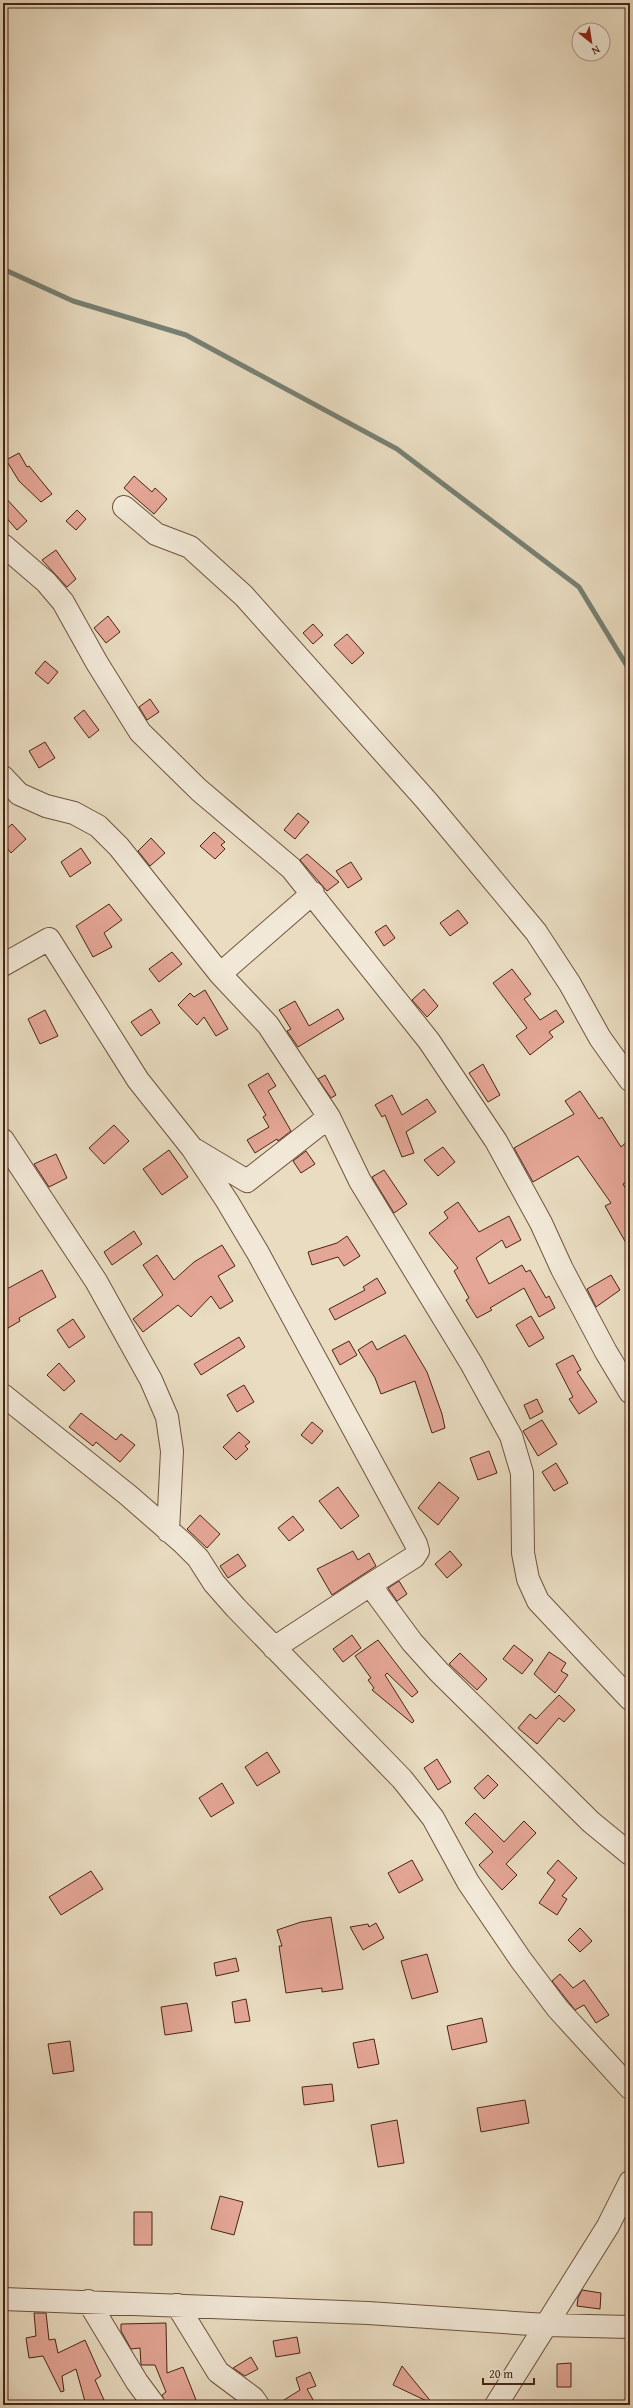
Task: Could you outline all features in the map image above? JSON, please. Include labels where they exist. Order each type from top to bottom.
[{"type":"street","points":[[124,507],[156,534],[190,547],[244,596],[426,800],[536,932],[570,984],[600,1038],[630,1080]]},
{"type":"street","points":[[3,545],[46,582],[63,602],[97,663],[140,732],[199,790],[291,868],[313,893],[429,1041],[496,1141],[541,1222],[562,1269],[603,1345],[629,1385]]},
{"type":"street","points":[[3,777],[19,794],[46,806],[74,813],[98,826],[118,847],[220,974],[268,1025],[329,1117],[360,1181],[471,1363],[510,1436],[522,1473],[523,1553],[528,1579],[538,1601],[630,1699]]},
{"type":"street","points":[[220,974],[313,893]]},
{"type":"street","points":[[3,965],[49,939],[138,1080],[192,1148],[227,1201],[258,1253],[416,1544],[418,1551],[414,1557],[274,1648]]},
{"type":"street","points":[[192,1148],[247,1181],[329,1117]]},
{"type":"street","points":[[3,1140],[96,1281],[151,1380],[164,1410],[172,1451],[168,1531]]},
{"type":"street","points":[[3,1395],[128,1495],[198,1558],[214,1583],[274,1648],[397,1774],[433,1818],[468,1882],[521,1960],[558,2009],[630,2088]]},
{"type":"street","points":[[370,1585],[412,1642],[439,1672],[591,1822],[630,1854]]},
{"type":"street","points":[[496,2405],[608,2226],[630,2182]]},
{"type":"street","points":[[3,2299],[368,2313],[546,2325],[630,2327]]},
{"type":"street","points":[[88,2302],[137,2382],[154,2405]]},
{"type":"street","points":[[177,2305],[218,2372],[253,2398],[258,2405]]},
{"type":"building","points":[[19,453],[27,467],[29,466],[52,494],[41,502],[19,481],[6,460]]},
{"type":"building","points":[[134,476],[152,492],[155,488],[167,499],[154,514],[124,488]]},
{"type":"building","points":[[3,495],[27,521],[17,530],[3,514]]},
{"type":"building","points":[[77,510],[86,519],[76,530],[66,521]]},
{"type":"building","points":[[56,550],[76,579],[67,587],[42,560]]},
{"type":"building","points":[[108,616],[120,632],[106,643],[94,628]]},
{"type":"building","points":[[313,624],[323,635],[313,644],[303,633]]},
{"type":"building","points":[[347,634],[364,653],[352,664],[334,645]]},
{"type":"building","points":[[45,661],[58,672],[48,684],[35,673]]},
{"type":"building","points":[[150,699],[159,712],[147,720],[139,707]]},
{"type":"building","points":[[84,710],[99,730],[89,738],[74,718]]},
{"type":"building","points":[[45,742],[55,758],[39,768],[29,751]]},
{"type":"building","points":[[298,813],[309,822],[295,839],[284,830]]},
{"type":"building","points":[[12,824],[26,839],[11,853],[3,843],[3,832]]},
{"type":"building","points":[[214,832],[225,842],[221,845],[225,849],[215,859],[200,846]]},
{"type":"building","points":[[151,838],[165,853],[150,866],[138,851]]},
{"type":"building","points":[[81,848],[91,863],[70,877],[61,862]]},
{"type":"building","points":[[307,854],[339,882],[327,891],[300,860]]},
{"type":"building","points":[[351,862],[362,879],[348,888],[336,871]]},
{"type":"building","points":[[109,904],[122,920],[104,933],[112,947],[93,957],[76,926]]},
{"type":"building","points":[[458,910],[468,923],[450,936],[440,923]]},
{"type":"building","points":[[386,925],[395,938],[384,946],[375,932]]},
{"type":"building","points":[[172,952],[182,964],[159,982],[149,969]]},
{"type":"building","points":[[512,969],[531,994],[524,999],[540,1020],[556,1010],[564,1022],[549,1032],[553,1037],[530,1055],[516,1036],[527,1028],[493,983]]},
{"type":"building","points":[[424,989],[438,1006],[427,1017],[412,1000]]},
{"type":"building","points":[[205,990],[228,1029],[216,1036],[204,1017],[197,1025],[178,1005],[190,993],[194,997]]},
{"type":"building","points":[[295,1001],[309,1026],[338,1009],[344,1019],[298,1047],[287,1031],[291,1029],[279,1010]]},
{"type":"building","points":[[151,1009],[160,1023],[141,1036],[131,1022]]},
{"type":"building","points":[[45,1010],[58,1036],[40,1044],[28,1019]]},
{"type":"building","points":[[483,1064],[500,1095],[488,1102],[469,1073]]},
{"type":"building","points":[[268,1073],[276,1086],[268,1091],[291,1131],[278,1141],[277,1139],[255,1153],[247,1140],[269,1127],[263,1117],[266,1115],[248,1085]]},
{"type":"building","points":[[325,1075],[336,1095],[331,1098],[318,1079]]},
{"type":"building","points":[[580,1091],[599,1119],[602,1117],[621,1147],[630,1139],[630,1180],[623,1184],[630,1196],[630,1250],[605,1206],[611,1203],[578,1156],[533,1182],[514,1148],[574,1114],[565,1101]]},
{"type":"building","points":[[392,1095],[402,1115],[427,1099],[436,1112],[406,1132],[414,1153],[402,1157],[385,1115],[382,1117],[375,1105]]},
{"type":"building","points":[[114,1125],[129,1141],[104,1164],[89,1148]]},
{"type":"building","points":[[443,1147],[455,1162],[438,1176],[424,1160]]},
{"type":"building","points":[[169,1150],[188,1177],[162,1195],[143,1169]]},
{"type":"building","points":[[306,1151],[315,1164],[301,1173],[293,1161]]},
{"type":"building","points":[[56,1154],[67,1178],[49,1187],[34,1164]]},
{"type":"building","points":[[384,1170],[407,1204],[394,1213],[372,1177]]},
{"type":"building","points":[[458,1202],[479,1232],[509,1216],[521,1240],[506,1248],[502,1240],[476,1258],[489,1284],[522,1265],[526,1272],[530,1270],[546,1298],[549,1296],[555,1308],[539,1317],[524,1288],[490,1308],[492,1310],[477,1318],[466,1300],[469,1298],[454,1271],[458,1268],[429,1233],[448,1218],[444,1212]]},
{"type":"building","points":[[134,1231],[142,1244],[112,1265],[104,1252]]},
{"type":"building","points":[[347,1236],[360,1256],[344,1266],[338,1257],[312,1265],[308,1252],[337,1243]]},
{"type":"building","points":[[222,1245],[235,1266],[218,1276],[233,1301],[220,1309],[211,1296],[191,1317],[178,1305],[143,1332],[133,1319],[163,1295],[143,1265],[157,1255],[174,1280],[194,1262]]},
{"type":"building","points":[[42,1270],[56,1297],[19,1318],[20,1321],[3,1331],[3,1291]]},
{"type":"building","points":[[611,1275],[620,1290],[596,1307],[587,1289]]},
{"type":"building","points":[[377,1278],[386,1293],[335,1320],[329,1309],[365,1290],[363,1287]]},
{"type":"building","points":[[531,1316],[544,1338],[529,1347],[516,1325]]},
{"type":"building","points":[[73,1319],[85,1337],[69,1348],[57,1330]]},
{"type":"building","points":[[405,1335],[427,1372],[442,1414],[445,1428],[432,1433],[415,1381],[381,1394],[375,1378],[358,1350],[372,1341],[377,1350]]},
{"type":"building","points":[[239,1337],[245,1347],[201,1375],[194,1364]]},
{"type":"building","points":[[349,1341],[357,1355],[340,1365],[332,1350]]},
{"type":"building","points":[[573,1355],[581,1370],[577,1372],[597,1402],[579,1414],[569,1399],[573,1397],[556,1364]]},
{"type":"building","points":[[59,1363],[75,1381],[64,1391],[47,1375]]},
{"type":"building","points":[[244,1385],[254,1402],[237,1412],[227,1395]]},
{"type":"building","points":[[537,1399],[543,1412],[530,1419],[524,1405]]},
{"type":"building","points":[[81,1413],[116,1440],[121,1434],[135,1445],[120,1462],[96,1442],[93,1446],[69,1427]]},
{"type":"building","points":[[542,1420],[557,1444],[538,1456],[523,1431]]},
{"type":"building","points":[[312,1422],[323,1431],[312,1444],[301,1435]]},
{"type":"building","points":[[239,1432],[250,1442],[245,1446],[248,1449],[236,1460],[223,1447]]},
{"type":"building","points":[[489,1451],[497,1473],[478,1480],[470,1458]]},
{"type":"building","points":[[556,1463],[568,1483],[554,1491],[542,1472]]},
{"type":"building","points":[[439,1482],[459,1498],[438,1525],[418,1508]]},
{"type":"building","points":[[338,1487],[359,1516],[341,1529],[319,1501]]},
{"type":"building","points":[[200,1515],[220,1534],[207,1548],[187,1529]]},
{"type":"building","points":[[293,1516],[304,1530],[289,1541],[278,1528]]},
{"type":"building","points":[[353,1551],[358,1560],[369,1553],[376,1566],[332,1595],[317,1569]]},
{"type":"building","points":[[450,1551],[462,1565],[447,1578],[435,1564]]},
{"type":"building","points":[[238,1554],[246,1566],[228,1578],[220,1566]]},
{"type":"building","points":[[399,1581],[407,1594],[397,1601],[388,1588]]},
{"type":"building","points":[[352,1635],[361,1648],[343,1662],[333,1649]]},
{"type":"building","points":[[378,1640],[418,1692],[412,1697],[387,1673],[385,1675],[414,1721],[412,1723],[372,1690],[374,1688],[368,1680],[371,1678],[355,1656]]},
{"type":"building","points":[[514,1645],[533,1660],[522,1674],[503,1659]]},
{"type":"building","points":[[549,1652],[566,1663],[561,1671],[568,1675],[555,1693],[534,1674]]},
{"type":"building","points":[[460,1653],[487,1679],[477,1690],[449,1664]]},
{"type":"building","points":[[559,1695],[575,1710],[564,1722],[559,1718],[537,1744],[518,1728],[530,1714],[536,1719]]},
{"type":"building","points":[[267,1752],[280,1772],[257,1786],[245,1767]]},
{"type":"building","points":[[437,1759],[451,1782],[438,1790],[424,1768]]},
{"type":"building","points":[[488,1775],[498,1785],[484,1799],[474,1788]]},
{"type":"building","points":[[222,1783],[234,1803],[211,1817],[199,1798]]},
{"type":"building","points":[[475,1813],[504,1842],[524,1821],[536,1833],[506,1864],[517,1875],[502,1890],[479,1865],[493,1852],[465,1823]]},
{"type":"building","points":[[412,1860],[423,1880],[399,1893],[388,1873]]},
{"type":"building","points":[[558,1860],[577,1878],[562,1896],[567,1899],[557,1915],[539,1903],[555,1880],[547,1873]]},
{"type":"building","points":[[91,1871],[103,1889],[61,1915],[49,1897]]},
{"type":"building","points":[[331,1917],[343,1989],[322,1992],[322,1988],[286,1993],[279,1946],[282,1946],[277,1930],[301,1922]]},
{"type":"building","points":[[376,1923],[384,1938],[363,1950],[350,1927],[368,1924],[369,1927]]},
{"type":"building","points":[[580,1928],[592,1941],[580,1952],[568,1940]]},
{"type":"building","points":[[427,1954],[438,1992],[412,1999],[401,1961]]},
{"type":"building","points":[[236,1958],[239,1971],[216,1976],[214,1963]]},
{"type":"building","points":[[560,1974],[573,1988],[584,1980],[609,2015],[596,2023],[584,2005],[575,2010],[552,1981]]},
{"type":"building","points":[[246,1999],[250,2021],[235,2023],[232,2002]]},
{"type":"building","points":[[187,2003],[192,2031],[165,2035],[161,2007]]},
{"type":"building","points":[[482,2018],[487,2042],[452,2050],[447,2026]]},
{"type":"building","points":[[374,2039],[379,2064],[358,2068],[353,2043]]},
{"type":"building","points":[[70,2041],[74,2071],[53,2074],[48,2044]]},
{"type":"building","points":[[332,2084],[334,2101],[304,2105],[302,2087]]},
{"type":"building","points":[[525,2100],[529,2123],[481,2132],[477,2108]]},
{"type":"building","points":[[397,2120],[404,2163],[378,2167],[371,2125]]},
{"type":"building","points":[[220,2196],[243,2202],[234,2235],[211,2229]]},
{"type":"building","points":[[134,2212],[152,2212],[152,2245],[134,2245]]},
{"type":"building","points":[[582,2290],[601,2293],[600,2309],[577,2306],[578,2298]]},
{"type":"building","points":[[34,2313],[46,2313],[49,2340],[55,2339],[58,2353],[85,2340],[101,2376],[95,2380],[104,2400],[94,2405],[86,2405],[76,2369],[62,2376],[64,2391],[61,2392],[43,2356],[29,2358],[26,2338],[36,2336]]},
{"type":"building","points":[[166,2323],[167,2373],[183,2367],[198,2405],[166,2405],[162,2395],[166,2392],[155,2365],[141,2365],[140,2348],[131,2349],[121,2331],[121,2324]]},
{"type":"building","points":[[297,2337],[300,2353],[276,2357],[273,2341]]},
{"type":"building","points":[[251,2357],[258,2369],[245,2376],[233,2368]]},
{"type":"building","points":[[571,2363],[571,2387],[557,2387],[557,2364]]},
{"type":"building","points":[[402,2366],[433,2404],[393,2385]]},
{"type":"building","points":[[310,2372],[316,2386],[307,2389],[316,2405],[276,2405],[300,2390],[296,2378]]},
{"type":"waterway","points":[[3,269],[73,301],[186,335],[397,449],[579,587],[630,671]]}]
